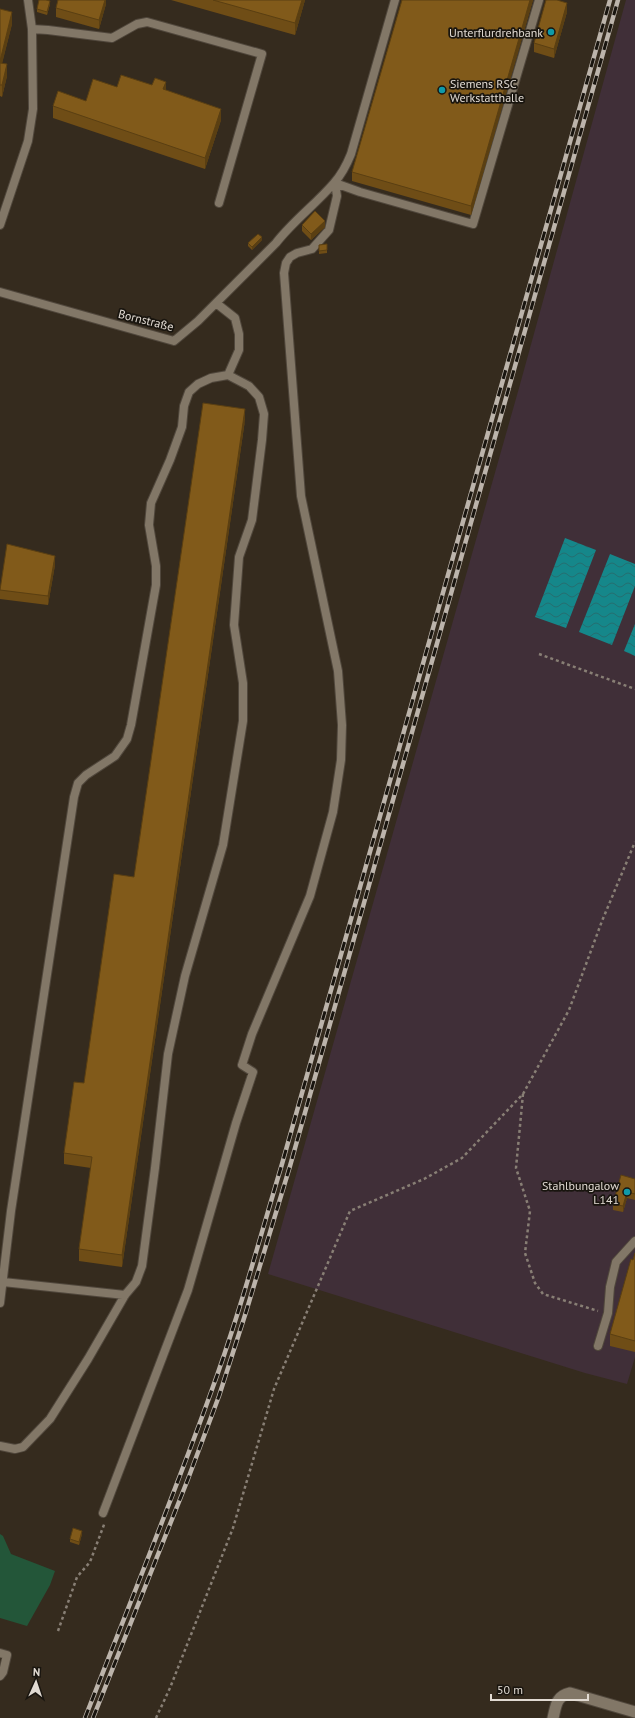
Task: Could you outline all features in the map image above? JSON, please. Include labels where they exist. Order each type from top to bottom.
[{"type":"street","points":[[553,1718],[558,1700],[563,1695],[570,1693],[635,1712]]},
{"type":"lane","points":[[0,225],[28,141],[33,109],[32,29],[28,0]]},
{"type":"lane","name":"Bornstraße","points":[[0,292],[174,342],[216,303],[276,243],[285,232],[335,183],[343,171],[351,154],[395,0]]},
{"type":"lane","points":[[103,1513],[188,1290],[236,1123],[253,1072],[242,1065],[252,1034],[310,896],[330,824],[337,790],[341,760],[342,725],[340,692],[332,640],[301,496],[284,273],[286,263],[290,257],[312,248],[329,230],[337,196],[335,183],[360,192],[473,224],[539,0]]},
{"type":"lane","points":[[32,29],[112,38],[137,24],[147,22],[262,54],[219,203]]},
{"type":"lane","points":[[216,303],[235,318],[239,334],[239,350],[228,375]]},
{"type":"lane","points":[[0,1303],[11,1211],[74,797],[78,783],[86,775],[115,756],[127,739],[131,725],[156,585],[156,566],[150,525],[151,503],[170,460],[182,427],[184,406],[190,392],[198,384],[211,378],[228,375],[249,386],[259,397],[264,414],[252,520],[239,558],[234,625],[243,683],[243,721],[223,845],[185,976],[168,1054],[142,1266],[136,1282],[125,1295],[88,1359],[50,1419],[23,1447],[14,1448],[0,1446]]},
{"type":"lane","points":[[598,1346],[608,1314],[610,1287],[616,1262],[635,1241]]},
{"type":"lane","points":[[2,1282],[125,1295]]},
{"type":"lane","points":[[0,1653],[8,1655],[3,1672],[0,1676]]},
{"type":"path","points":[[540,654],[635,689]]},
{"type":"path","points":[[156,1718],[170,1688],[233,1528],[274,1388],[350,1211],[424,1179],[462,1158],[523,1094],[569,1010],[602,921],[635,842]]},
{"type":"path","points":[[523,1094],[516,1168],[530,1211],[525,1253],[535,1282],[543,1294],[608,1314]]},
{"type":"path","points":[[58,1631],[77,1577],[90,1562],[106,1524],[103,1513]]},
{"type":"shaded area","points":[[626,0],[635,0],[635,1357],[627,1384],[585,1373],[268,1274],[519,388]]},
{"type":"green space","points":[[0,1534],[3,1536],[11,1554],[55,1571],[50,1585],[27,1626],[0,1618]]},
{"type":"water","points":[[565,538],[596,550],[566,628],[535,617]]},
{"type":"water","points":[[610,554],[635,564],[635,586],[612,645],[579,632]]},
{"type":"water","points":[[635,624],[635,656],[624,651]]},
{"type":"building","points":[[39,0],[50,1],[47,12],[37,9]]},
{"type":"building","points":[[58,0],[105,0],[99,20],[56,8]]},
{"type":"building","points":[[213,0],[302,0],[295,23]]},
{"type":"building","name":"Siemens RSC Werkstatthalle","points":[[402,0],[530,0],[471,206],[352,172]]},
{"type":"building","name":"Unterflurdrehbank","points":[[546,0],[557,0],[567,3],[554,49],[534,43]]},
{"type":"building","points":[[0,9],[12,12],[0,61]]},
{"type":"building","points":[[0,63],[7,64],[2,85],[0,85]]},
{"type":"building","points":[[121,75],[152,85],[155,78],[166,82],[163,89],[221,109],[205,158],[53,106],[58,91],[86,101],[93,79],[117,87]]},
{"type":"building","points":[[315,211],[325,221],[311,234],[302,225]]},
{"type":"building","points":[[258,234],[262,237],[252,247],[248,243]]},
{"type":"building","points":[[327,244],[327,250],[319,251],[319,245]]},
{"type":"building","points":[[203,403],[245,409],[122,1255],[79,1249],[92,1157],[64,1153],[74,1082],[84,1083],[114,874],[134,877]]},
{"type":"building","points":[[7,544],[55,556],[48,596],[0,590]]},
{"type":"building","name":"Stahlbungalow L141","points":[[621,1175],[635,1179],[635,1194],[627,1192],[623,1206],[613,1204]]},
{"type":"building","points":[[635,1253],[635,1341],[610,1334],[631,1259],[633,1260]]},
{"type":"building","points":[[73,1528],[82,1531],[79,1542],[70,1539]]},
{"type":"railway","points":[[85,1718],[195,1435],[230,1338],[248,1280],[610,0]]},
{"type":"railway","points":[[93,1718],[188,1479],[219,1396],[246,1312],[290,1166],[618,0]]},
{"type":"place","name":"Unterflurdrehbank","points":[[551,32]]},
{"type":"place","name":"Siemens RSC Werkstatthalle","points":[[442,90]]},
{"type":"place","name":"Stahlbungalow L141","points":[[627,1192]]}]
